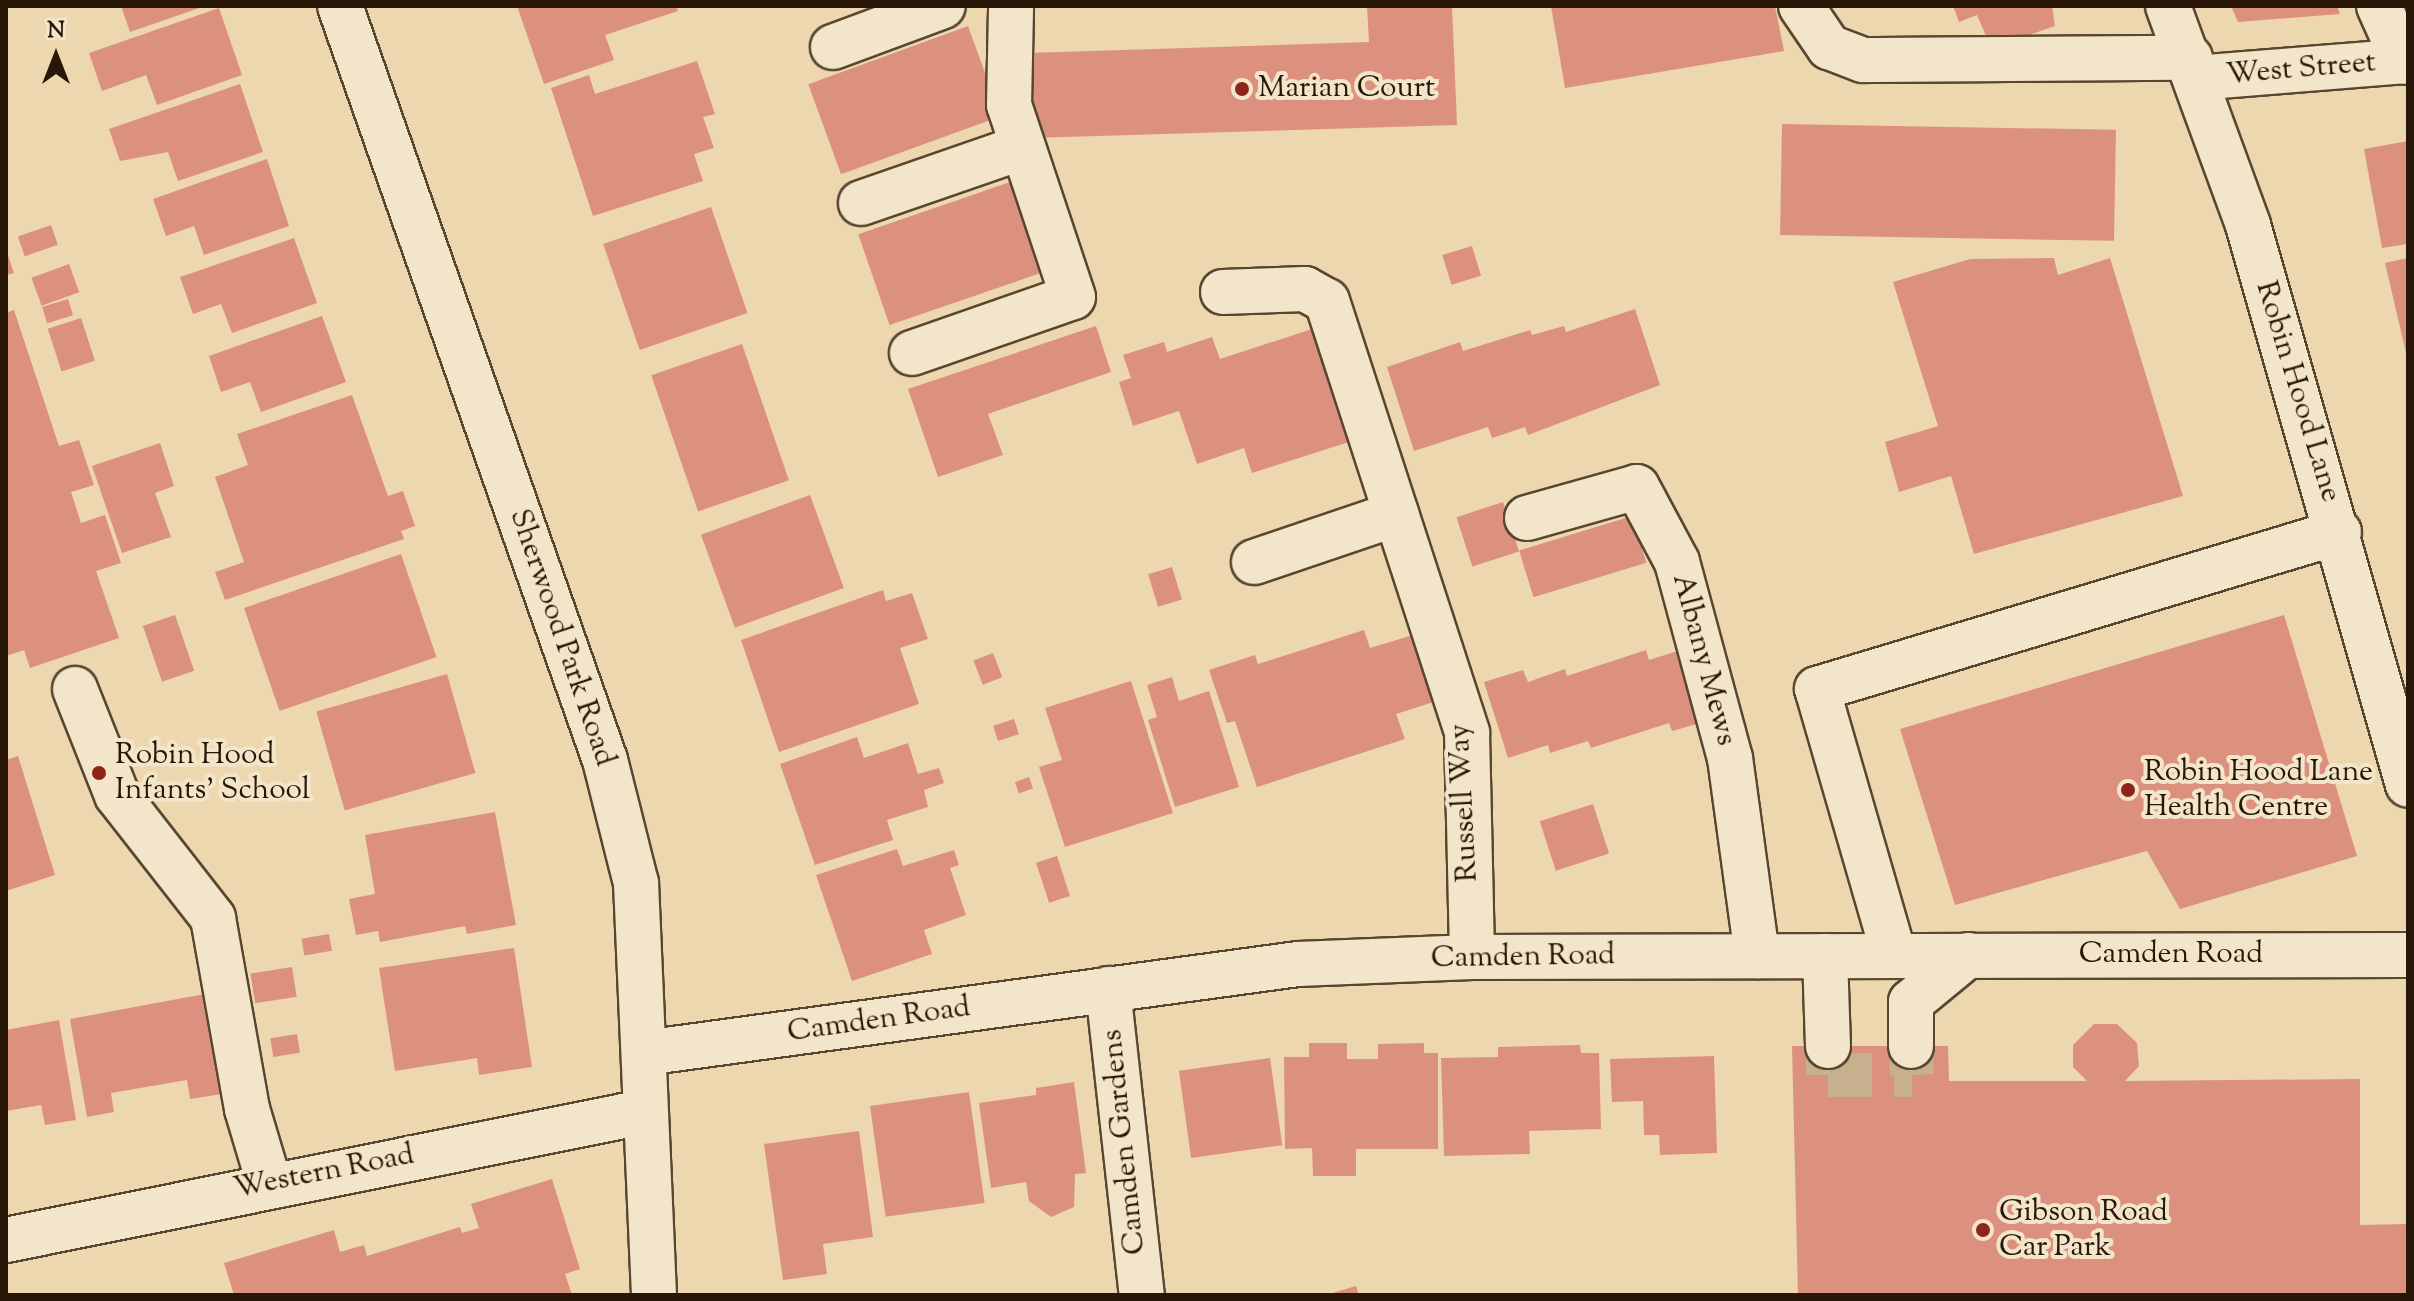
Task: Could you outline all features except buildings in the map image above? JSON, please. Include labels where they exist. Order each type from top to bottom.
[{"type":"street","name":"Sherwood Park Road","points":[[340,6],[605,760],[636,883],[644,1053],[643,1112],[654,1295]]},
{"type":"street","points":[[833,47],[943,6]]},
{"type":"street","points":[[912,353],[1073,297],[1009,105],[1011,6]]},
{"type":"street","name":"West Street","points":[[1801,6],[1829,47],[1863,60],[2192,68],[2406,62]]},
{"type":"street","name":"Robin Hood Lane","points":[[2168,6],[2248,225],[2406,771]]},
{"type":"street","points":[[2379,6],[2406,62]]},
{"type":"street","points":[[861,203],[1023,147]]},
{"type":"street","name":"Russell Way","points":[[1223,292],[1305,289],[1327,301],[1467,733],[1472,957]]},
{"type":"street","name":"Albany Mews","points":[[1527,518],[1637,487],[1677,562],[1730,758],[1757,956]]},
{"type":"street","points":[[1254,562],[1396,514]]},
{"type":"street","points":[[1894,955],[1817,689],[2339,532]]},
{"type":"street","points":[[75,689],[117,795],[213,918],[247,1109],[269,1183]]},
{"type":"street","points":[[1911,1046],[1911,1002],[1968,955]]},
{"type":"street","name":"Camden Road","points":[[644,1053],[1298,964],[1472,957],[2408,955]]},
{"type":"street","points":[[1825,956],[1828,1046]]},
{"type":"street","name":"Camden Gardens","points":[[1108,989],[1142,1295]]},
{"type":"street","name":"Western Road","points":[[6,1240],[269,1183],[643,1112]]},
{"type":"tunnel","points":[[1828,1046],[1828,1075],[1912,1075],[1911,1046]]},
{"type":"place","name":"Marian Court","points":[[1242,89]]},
{"type":"place","name":"Robin Hood Infants' School","points":[[99,773]]},
{"type":"place","name":"Robin Hood Lane Health Centre","points":[[2128,790]]},
{"type":"place","name":"Gibson Road Car Park","points":[[1983,1230]]}]
